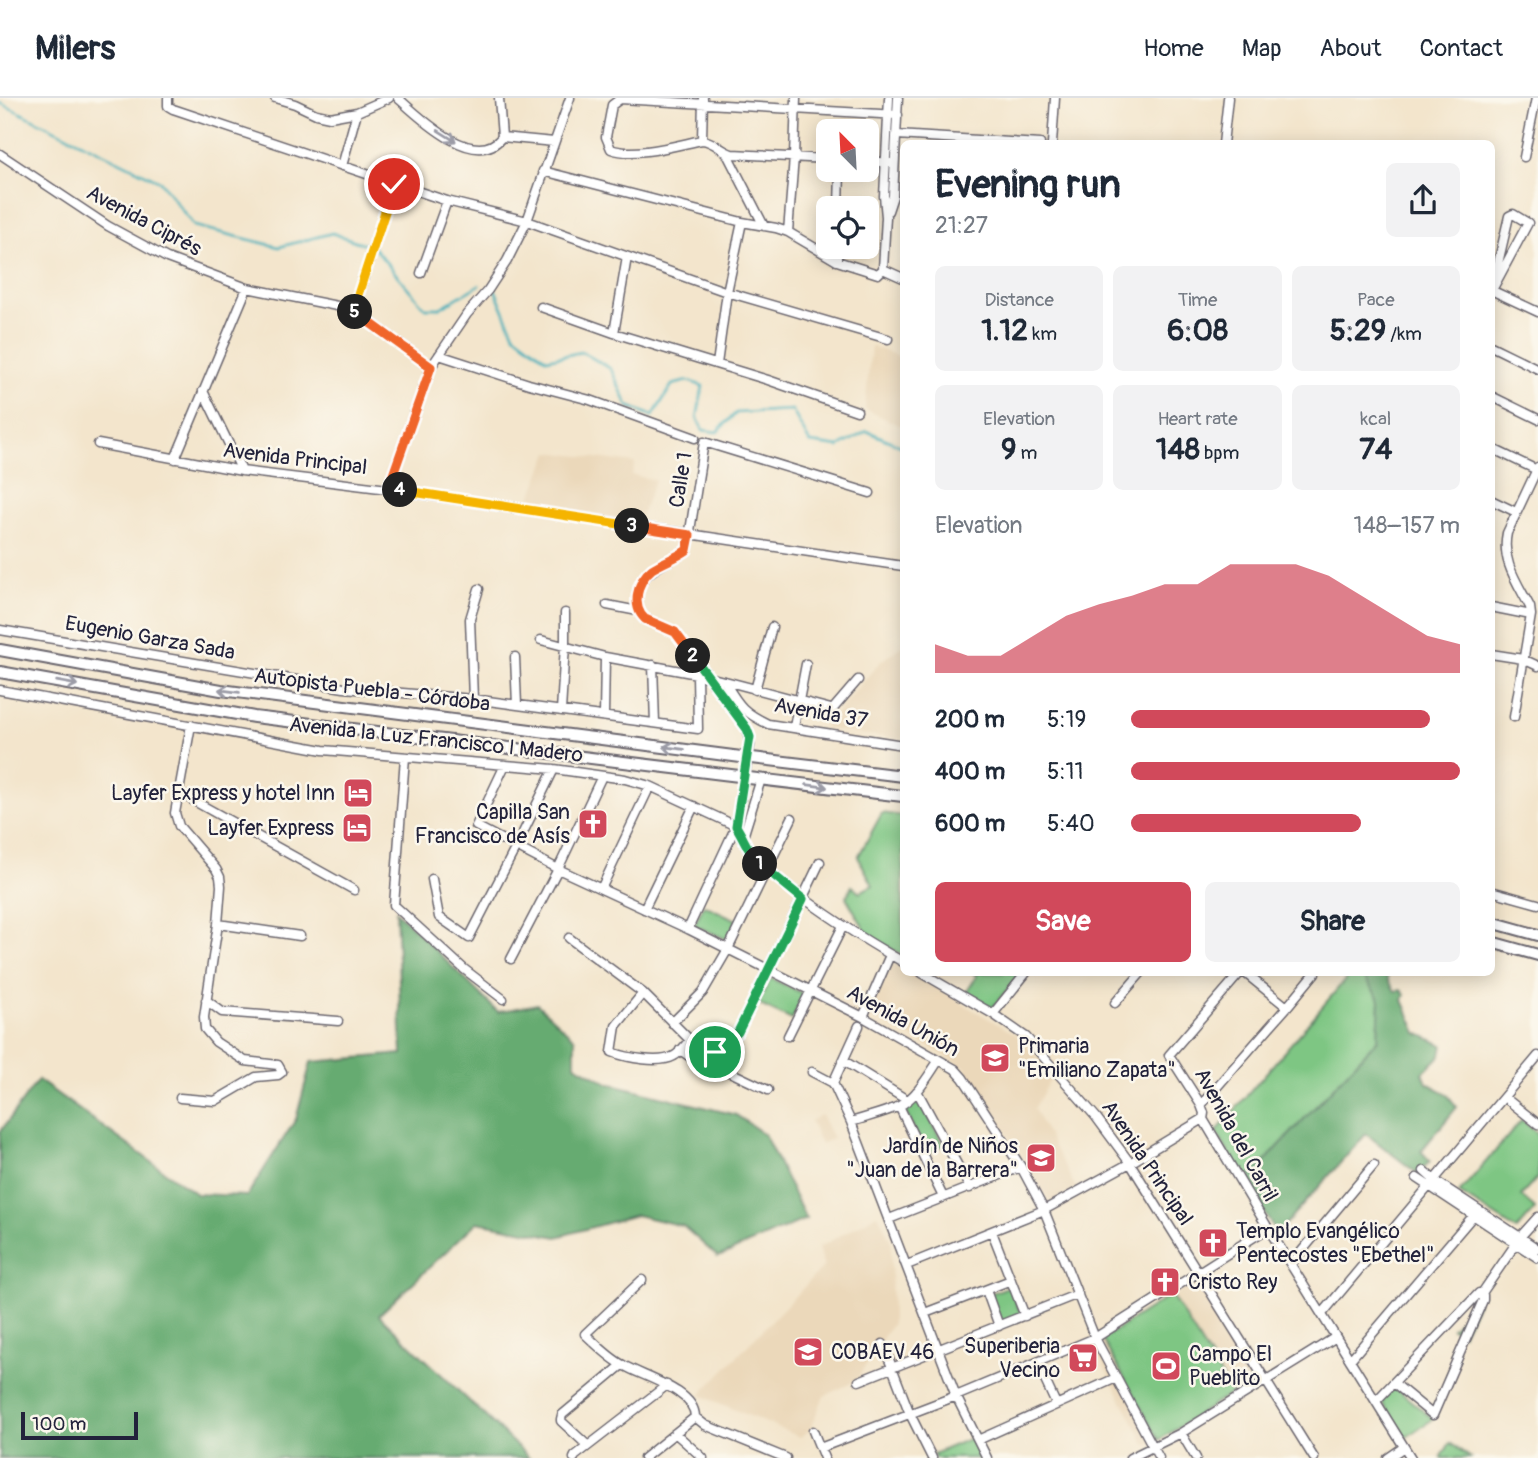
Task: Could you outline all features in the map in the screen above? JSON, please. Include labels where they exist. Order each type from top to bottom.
[{"type":"highway","name":"Autopista Puebla - Córdoba","points":[[0,650],[222,690],[900,776]]},
{"type":"highway","name":"Autopista Puebla - Córdoba","points":[[0,671],[254,717],[900,796]]},
{"type":"highway","points":[[1495,923],[1538,927]]},
{"type":"highway","points":[[1495,923],[1538,935]]},
{"type":"highway","points":[[1495,943],[1538,955]]},
{"type":"street","points":[[275,98],[330,117],[357,112],[389,98]]},
{"type":"street","points":[[398,98],[434,127],[469,149],[484,149],[499,142],[502,137],[499,98]]},
{"type":"street","points":[[388,489],[431,367],[467,314],[488,290],[507,261],[527,221],[570,98]]},
{"type":"street","points":[[788,232],[796,98]]},
{"type":"street","points":[[889,98],[897,135],[891,163]]},
{"type":"street","points":[[543,171],[788,232],[837,261],[878,274],[883,269],[893,115],[898,98]]},
{"type":"street","points":[[1052,140],[1055,98]]},
{"type":"street","points":[[1223,140],[1228,98]]},
{"type":"street","points":[[1524,157],[1536,98]]},
{"type":"street","points":[[816,158],[738,155],[702,141],[621,153],[611,149],[606,137],[612,105],[620,99],[702,101],[893,115]]},
{"type":"street","points":[[702,101],[702,141]]},
{"type":"street","points":[[168,102],[173,109],[394,184],[447,201],[527,221],[727,292],[888,339]]},
{"type":"street","points":[[342,166],[357,112]]},
{"type":"street","points":[[897,135],[976,140]]},
{"type":"street","points":[[502,137],[554,142]]},
{"type":"street","points":[[726,152],[764,226]]},
{"type":"street","name":"Avenida Ciprés","points":[[0,155],[120,232],[167,258],[247,288],[353,310],[431,367]]},
{"type":"street","points":[[879,162],[891,163]]},
{"type":"street","points":[[353,310],[394,184]]},
{"type":"street","points":[[888,196],[900,197]]},
{"type":"street","points":[[421,273],[447,201]]},
{"type":"street","points":[[1513,214],[1528,223],[1496,281],[1509,216],[1513,214]]},
{"type":"street","points":[[717,364],[727,292],[742,222]]},
{"type":"street","points":[[614,333],[627,257]]},
{"type":"street","points":[[883,269],[900,277]]},
{"type":"street","points":[[175,459],[247,288]]},
{"type":"street","points":[[1495,292],[1537,308]]},
{"type":"street","points":[[541,307],[857,411]]},
{"type":"street","points":[[1495,348],[1538,369]]},
{"type":"street","points":[[439,355],[590,400],[695,438]]},
{"type":"street","points":[[203,391],[242,471]]},
{"type":"street","points":[[1495,398],[1538,419]]},
{"type":"street","name":"Calle 1","points":[[638,611],[637,593],[650,570],[687,550],[704,442],[870,493]]},
{"type":"street","name":"Avenida Principal","points":[[98,444],[242,471],[388,489],[900,566]]},
{"type":"street","points":[[1495,450],[1537,468],[1507,533],[1505,544],[1507,561],[1533,611],[1514,717]]},
{"type":"street","points":[[1495,502],[1516,512]]},
{"type":"street","points":[[473,699],[470,619],[479,589]]},
{"type":"street","points":[[607,605],[638,611],[645,619],[675,632],[710,677],[750,737],[736,826],[688,929]]},
{"type":"street","points":[[1495,607],[1533,611]]},
{"type":"street","points":[[561,710],[565,613]]},
{"type":"street","points":[[755,690],[772,627]]},
{"type":"street","name":"Eugenio Garza Sada","points":[[0,630],[344,688],[473,699],[698,729],[697,674]]},
{"type":"street","points":[[541,640],[605,657],[710,677],[834,709],[858,680]]},
{"type":"street","points":[[1495,655],[1523,659],[1538,666]]},
{"type":"street","points":[[515,657],[517,705]]},
{"type":"street","points":[[604,716],[605,657]]},
{"type":"street","points":[[794,727],[806,664]]},
{"type":"street","points":[[653,665],[655,723]]},
{"type":"street","name":"Avenida 37","points":[[724,681],[741,708],[768,724],[900,745]]},
{"type":"street","name":"Avenida la Luz Francisco I Madero","points":[[0,690],[323,750],[554,769],[625,779],[650,786],[736,826]]},
{"type":"street","points":[[180,1098],[215,1101],[256,1077],[278,1075],[282,1072],[278,1065],[245,1061],[216,1042],[205,1029],[204,1017],[221,886],[216,869],[179,826],[175,813],[191,725]]},
{"type":"street","points":[[405,757],[394,905],[464,970],[503,999]]},
{"type":"street","name":"Avenida Unión","points":[[505,765],[476,826],[558,869],[688,929],[863,1017],[955,1069],[1021,1167],[1044,1210],[1095,1338],[1159,1458]]},
{"type":"street","points":[[432,879],[439,916],[469,938],[554,769]]},
{"type":"street","points":[[511,959],[602,776]]},
{"type":"street","points":[[743,837],[750,778]]},
{"type":"street","points":[[601,888],[650,786]]},
{"type":"street","points":[[178,792],[354,890]]},
{"type":"street","points":[[644,909],[694,806]]},
{"type":"street","points":[[672,1023],[703,992],[728,949],[792,818]]},
{"type":"street","points":[[736,826],[747,849],[765,869],[803,899],[900,960]]},
{"type":"street","points":[[569,938],[643,993],[702,1052],[709,1054],[738,1032],[820,862]]},
{"type":"street","points":[[1495,892],[1538,904]]},
{"type":"street","points":[[218,924],[300,936]]},
{"type":"street","points":[[788,1036],[843,926]]},
{"type":"street","points":[[863,1017],[890,955]]},
{"type":"street","name":"Avenida Principal","points":[[927,976],[1015,1028],[1034,1045],[1096,1117],[1130,1163],[1314,1458]]},
{"type":"street","points":[[993,1014],[1024,976]]},
{"type":"street","points":[[1115,1003],[1138,976]]},
{"type":"street","name":"Avenida del Carril","points":[[1240,976],[1169,1055],[1201,1105],[1203,1119],[1268,1228],[1411,1458]]},
{"type":"street","points":[[1247,976],[1287,1007]]},
{"type":"street","points":[[1201,1105],[1313,976]]},
{"type":"street","points":[[643,993],[616,1026],[612,1052],[655,1060],[673,1057],[690,1040]]},
{"type":"street","points":[[206,1000],[222,1012],[338,1021]]},
{"type":"street","points":[[833,1083],[859,1026]]},
{"type":"street","points":[[680,1050],[692,1059],[732,1073],[768,1090]]},
{"type":"street","points":[[1322,1314],[1538,1058]]},
{"type":"street","points":[[851,1122],[899,1106],[917,1091],[939,1060]]},
{"type":"street","points":[[844,1061],[907,1100]]},
{"type":"street","points":[[812,1072],[833,1083],[851,1122],[956,1396],[987,1458]]},
{"type":"street","points":[[917,1091],[970,1188]]},
{"type":"street","points":[[1504,1097],[1538,1124]]},
{"type":"street","points":[[899,1106],[943,1198]]},
{"type":"street","points":[[907,1265],[1044,1210],[1203,1119]]},
{"type":"street","points":[[1291,1264],[1374,1165]]},
{"type":"street","points":[[889,1219],[1021,1167]]},
{"type":"street","points":[[1424,1171],[1432,1183],[1472,1216],[1497,1227]]},
{"type":"street","points":[[1417,1178],[1432,1183],[1497,1227],[1538,1249]]},
{"type":"street","points":[[1350,1360],[1472,1216]]},
{"type":"street","points":[[1376,1401],[1479,1293],[1482,1293],[1518,1240],[1538,1217]]},
{"type":"street","points":[[820,1448],[956,1396],[1095,1338],[1268,1228]]},
{"type":"street","points":[[992,1232],[1025,1316]]},
{"type":"street","points":[[1518,1240],[1538,1258]]},
{"type":"street","points":[[642,1280],[585,1335],[622,1365],[680,1393],[695,1411],[695,1417],[705,1426],[786,1458]]},
{"type":"street","points":[[925,1313],[1011,1280]]},
{"type":"street","points":[[985,1290],[999,1326]]},
{"type":"street","points":[[1394,1383],[1433,1415],[1483,1300],[1482,1293]]},
{"type":"street","points":[[859,1381],[1078,1294]]},
{"type":"street","points":[[1130,1458],[1181,1433],[1336,1337]]},
{"type":"street","points":[[883,1344],[910,1414],[932,1458]]},
{"type":"street","points":[[1037,1363],[1056,1405]]},
{"type":"street","points":[[587,1445],[561,1421],[562,1415],[622,1365]]},
{"type":"street","points":[[978,1440],[1116,1377]]},
{"type":"street","points":[[575,1458],[587,1445],[667,1385]]},
{"type":"street","points":[[644,1458],[695,1417]]},
{"type":"street","points":[[813,1431],[824,1458]]},
{"type":"street","points":[[675,1433],[703,1458]]},
{"type":"street","points":[[1181,1433],[1196,1458]]},
{"type":"street","points":[[1388,1458],[1404,1447]]},
{"type":"shaded area","points":[[871,346],[900,357],[900,426],[865,409]]},
{"type":"shaded area","points":[[549,452],[635,463],[632,475],[655,480],[639,521],[528,505]]},
{"type":"shaded area","points":[[900,647],[900,740],[823,728],[881,661]]},
{"type":"shaded area","points":[[892,963],[900,967],[900,976],[915,976],[1015,1034],[1053,1075],[1034,1109],[1076,1188],[1050,1203],[965,1067],[869,1013]]},
{"type":"shaded area","points":[[821,1115],[833,1138],[821,1144],[810,1121]]},
{"type":"shaded area","name":"COBAEV 46","points":[[878,1214],[891,1241],[892,1323],[856,1381],[824,1396],[809,1431],[800,1437],[700,1395],[824,1266],[818,1248]]},
{"type":"shaded area","points":[[1196,1282],[1256,1378],[1232,1393],[1172,1297]]},
{"type":"shaded area","points":[[1102,1339],[1159,1440],[1146,1446],[1092,1344]]},
{"type":"green space","points":[[882,813],[900,816],[900,954],[868,935],[846,897],[852,886],[860,892],[873,885],[858,857]]},
{"type":"green space","points":[[704,905],[737,920],[728,940],[694,925]]},
{"type":"green space","points":[[396,911],[498,1012],[537,1004],[575,1039],[575,1065],[608,1083],[736,1115],[764,1134],[806,1219],[718,1257],[683,1226],[636,1215],[557,1237],[477,1222],[379,1315],[529,1458],[0,1458],[0,1132],[38,1080],[196,1194],[247,1196],[296,1119],[311,1062],[402,1054]]},
{"type":"green space","points":[[977,976],[1019,976],[992,1008],[966,993]]},
{"type":"green space","points":[[1348,976],[1363,976],[1380,1000],[1378,1039],[1246,1182],[1216,1132]]},
{"type":"green space","points":[[1363,976],[1387,976],[1395,991],[1401,990],[1405,995],[1403,1000],[1417,1033],[1443,1045],[1441,1055],[1423,1073],[1427,1083],[1446,1093],[1457,1107],[1421,1151],[1430,1161],[1418,1174],[1366,1134],[1277,1234],[1246,1182],[1378,1039],[1380,1000]]},
{"type":"green space","points":[[770,978],[804,994],[792,1020],[758,1004]]},
{"type":"green space","points":[[918,1097],[944,1145],[926,1154],[904,1109]]},
{"type":"green space","points":[[1522,1120],[1538,1134],[1538,1177],[1521,1196],[1535,1209],[1517,1230],[1459,1193]]},
{"type":"green space","points":[[1010,1286],[1021,1315],[1001,1323],[989,1294]]},
{"type":"green space","name":"Campo El Pueblito","points":[[1171,1295],[1232,1393],[1159,1440],[1102,1339]]},
{"type":"green space","points":[[1478,1302],[1462,1334],[1452,1328]]},
{"type":"green space","points":[[1394,1387],[1433,1419],[1405,1438],[1381,1401]]},
{"type":"green space","points":[[971,1438],[981,1458],[935,1458],[933,1454]]},
{"type":"green space","points":[[1450,1443],[1471,1458],[1441,1458]]},
{"type":"waterway","points":[[0,103],[160,181],[194,226],[279,247],[332,233],[373,247],[425,308],[440,308],[479,285]]},
{"type":"waterway","points":[[494,287],[514,334],[547,359],[582,352],[611,369],[628,406],[653,416],[672,385],[688,381],[703,386],[697,418],[703,430],[717,432],[736,413],[792,410],[810,443],[839,447],[867,431],[900,446]]},
{"type":"place","name":"Layfer Express y hotel Inn","points":[[358,793]]},
{"type":"place","name":"Capilla San Francisco de Asís","points":[[593,824]]},
{"type":"place","name":"Layfer Express","points":[[357,828]]},
{"type":"place","name":"Primaria \"Emiliano Zapata\"","points":[[995,1058]]},
{"type":"place","name":"Jardín de Niños \"Juan de la Barrera\"","points":[[1041,1158]]},
{"type":"place","name":"Templo Evangélico Pentecostes \"Ebethel\"","points":[[1213,1243]]},
{"type":"place","name":"Cristo Rey","points":[[1165,1282]]},
{"type":"place","name":"COBAEV 46","points":[[808,1352]]},
{"type":"place","name":"Superiberia Vecino","points":[[1083,1358]]},
{"type":"place","name":"Campo El Pueblito","points":[[1166,1366]]},
{"type":"route","points":[[394,184],[353,310],[431,367],[388,489],[690,535],[684,553],[650,570],[637,593],[638,611],[645,619],[675,632],[747,729],[750,745],[736,826],[753,857],[803,899],[738,1032],[715,1052]]}]
